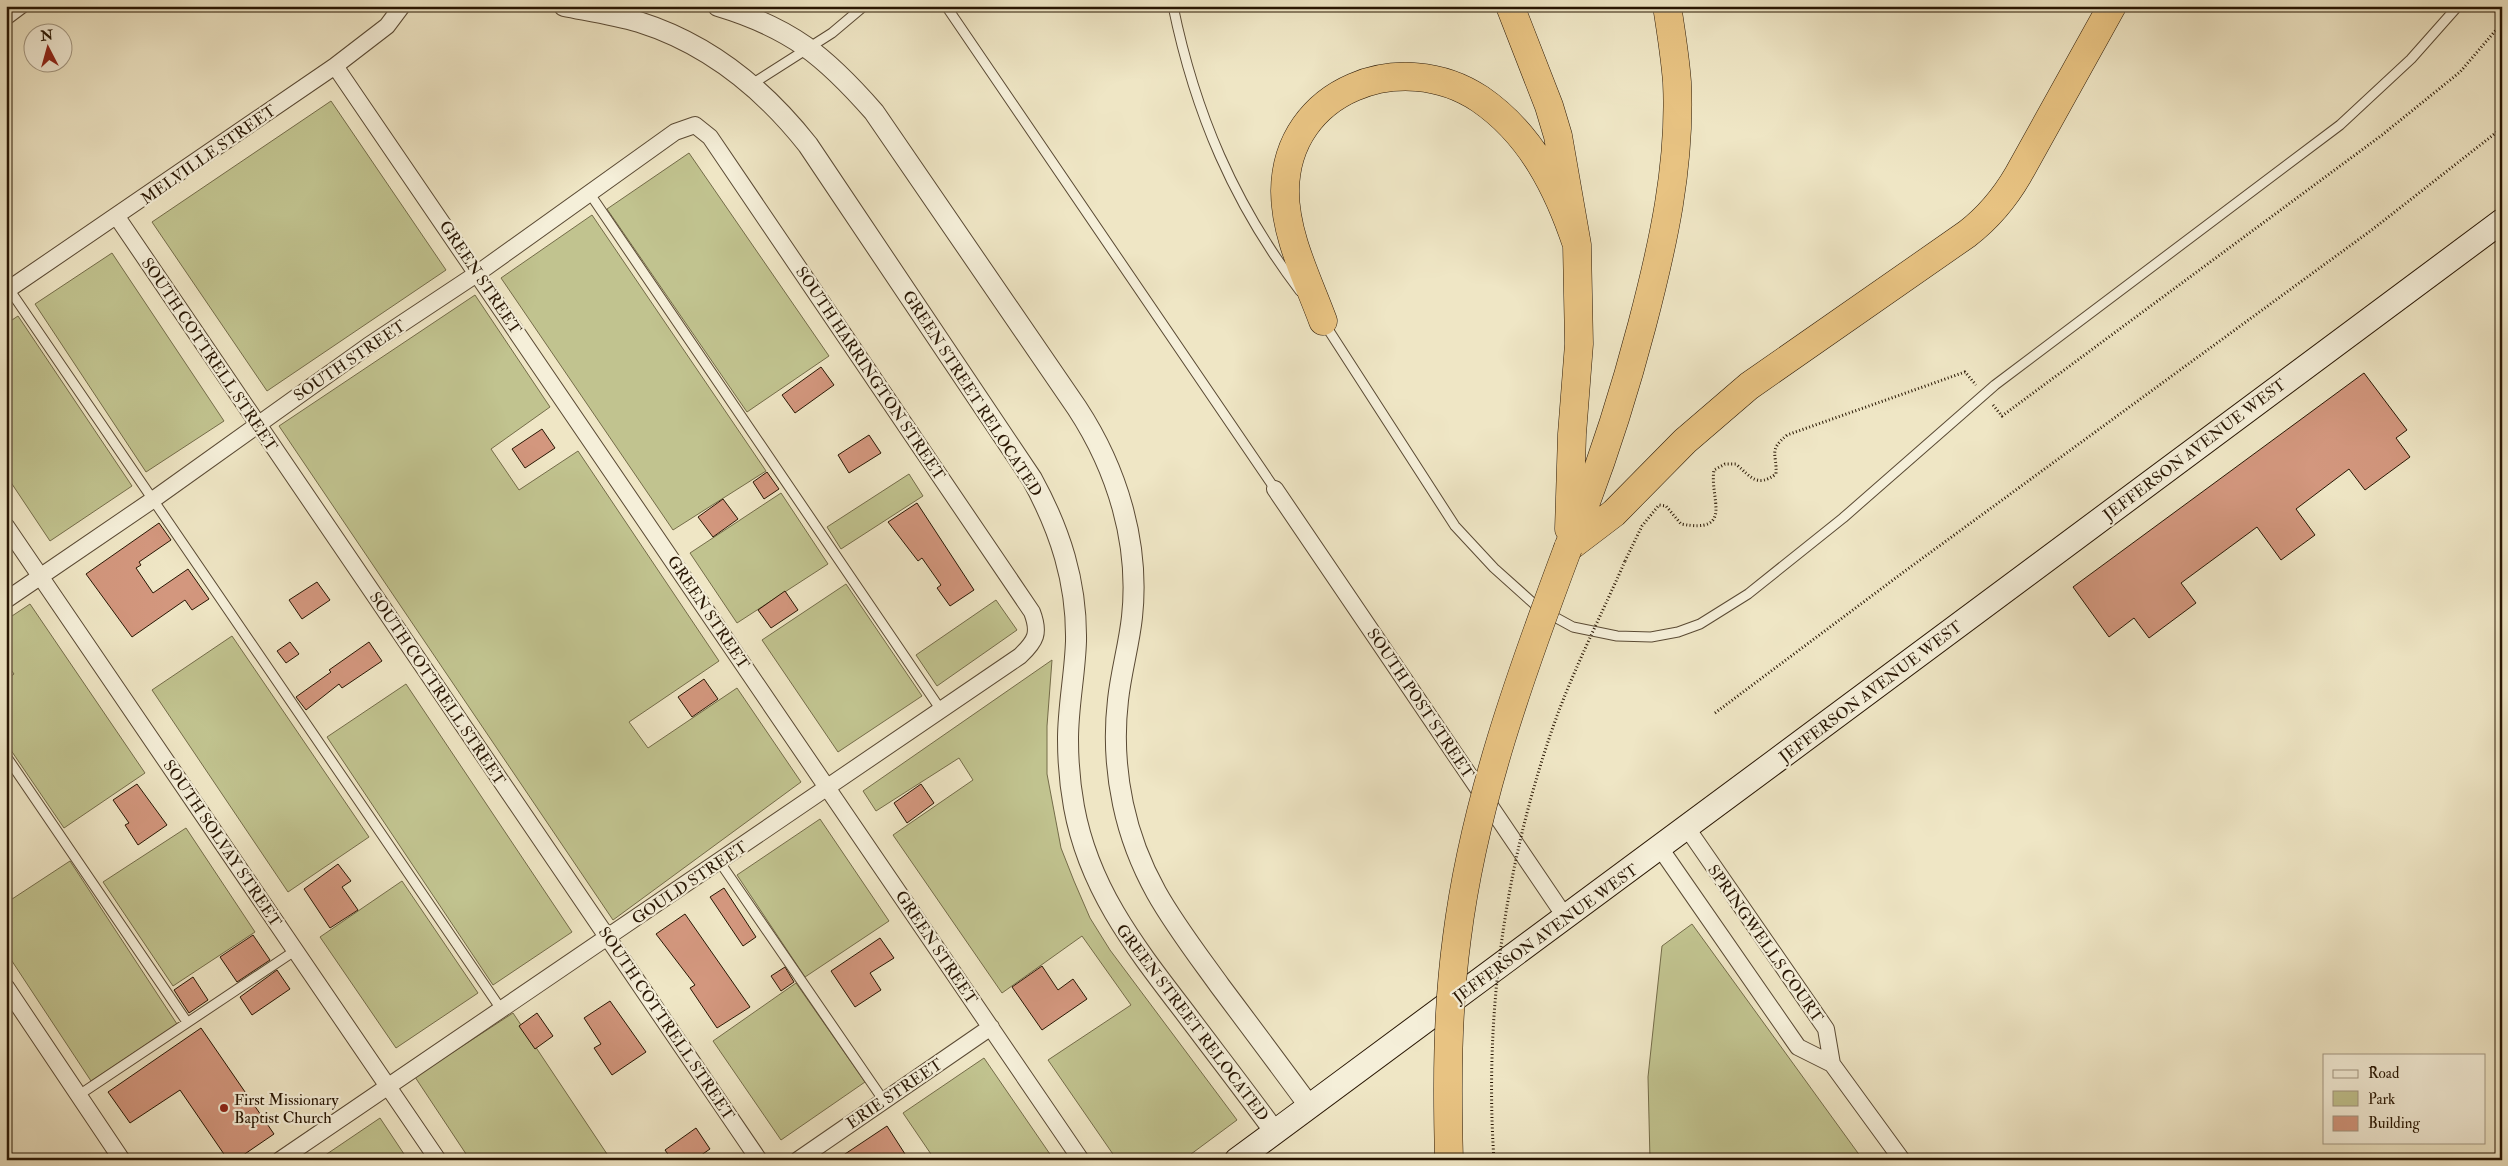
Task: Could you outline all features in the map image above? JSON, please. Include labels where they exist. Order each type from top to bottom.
[{"type":"highway","points":[[1510,6],[1558,136],[1577,245],[1579,344],[1572,434],[1568,548]]},
{"type":"highway","points":[[1449,1160],[1449,1020],[1457,935],[1465,888],[1493,769],[1531,649],[1597,475],[1622,398],[1659,262],[1669,214],[1677,106],[1676,74],[1667,6]]},
{"type":"highway","points":[[1568,548],[1614,513],[1685,441],[1749,386],[1967,234],[1988,217],[2003,199],[2018,175],[2112,6]]},
{"type":"highway","points":[[1323,321],[1290,226],[1286,205],[1287,172],[1298,141],[1312,118],[1336,97],[1364,82],[1389,76],[1433,78],[1457,86],[1493,109],[1520,135],[1552,182],[1577,245]]},
{"type":"main road","name":"JEFFERSON AVENUE WEST","points":[[1237,1160],[1566,918],[1943,635],[2502,221]]},
{"type":"street","name":"MELVILLE STREET","points":[[8,290],[335,66],[387,26],[402,6]]},
{"type":"street","name":"GREEN STREET RELOCATED","points":[[564,6],[637,22],[670,34],[716,58],[752,84],[790,122],[808,145],[1032,479],[1044,500],[1066,555],[1073,597],[1076,640],[1068,757],[1077,820],[1091,866],[1107,903],[1133,944],[1275,1132]]},
{"type":"street","points":[[718,6],[762,22],[809,48],[846,81],[874,112],[1081,414],[1106,458],[1123,510],[1133,579],[1132,616],[1118,700],[1117,741],[1119,785],[1133,841],[1145,874],[1169,916],[1310,1107]]},
{"type":"street","name":"GREEN STREET","points":[[335,66],[478,273],[1081,1160]]},
{"type":"street","name":"SOUTH STREET","points":[[6,600],[154,499],[368,346],[478,273],[680,128],[694,126]]},
{"type":"street","name":"SOUTH HARRINGTON STREET","points":[[694,126],[710,136],[1028,604],[1038,628]]},
{"type":"street","name":"SOUTH COTTRELL STREET","points":[[117,217],[759,1160]]},
{"type":"street","name":"SOUTH POST STREET","points":[[1275,489],[1566,918]]},
{"type":"street","name":"SOUTH SOLVAY STREET","points":[[6,526],[438,1160]]},
{"type":"street","name":"GOULD STREET","points":[[280,1160],[1020,656],[1033,642],[1038,628]]},
{"type":"street","name":"SPRINGWELLS COURT","points":[[1687,828],[1826,1029],[1832,1064],[1902,1160]]},
{"type":"street","name":"SPRINGWELLS COURT","points":[[1660,848],[1798,1047],[1832,1064]]},
{"type":"street","points":[[6,987],[122,1160]]},
{"type":"street","name":"ERIE STREET","points":[[798,1160],[991,1027]]},
{"type":"lane","points":[[6,21],[26,6]]},
{"type":"lane","points":[[752,84],[832,33],[864,6]]},
{"type":"lane","points":[[946,6],[1275,489]]},
{"type":"lane","points":[[1173,6],[1190,77],[1205,123],[1227,175],[1266,242],[1323,321],[1455,526],[1494,568],[1551,615],[1573,627],[1617,636],[1651,637],[1678,632],[1706,620],[1748,594],[1843,518],[1995,385],[2340,125],[2405,65],[2458,6]]},
{"type":"lane","points":[[590,194],[941,710]]},
{"type":"lane","points":[[8,290],[154,499],[501,1009]]},
{"type":"lane","points":[[6,756],[188,1022]]},
{"type":"lane","points":[[719,861],[884,1101]]},
{"type":"lane","points":[[79,1095],[296,950]]},
{"type":"path","points":[[1994,407],[2002,416],[2382,135],[2460,72],[2502,24]]},
{"type":"path","points":[[1715,713],[1905,571],[2373,229],[2502,128]]},
{"type":"path","points":[[1494,1160],[1491,1038],[1504,925],[1525,824],[1553,727],[1583,651],[1642,526],[1659,505],[1666,506],[1681,524],[1703,526],[1713,521],[1718,510],[1712,482],[1714,470],[1725,464],[1736,464],[1755,481],[1766,482],[1776,474],[1774,453],[1776,444],[1787,435],[1965,372],[1974,381]]},
{"type":"green space","points":[[331,101],[446,270],[267,391],[152,222]]},
{"type":"green space","points":[[689,153],[829,356],[747,412],[607,209]]},
{"type":"green space","points":[[592,215],[766,471],[673,530],[501,278]]},
{"type":"green space","points":[[112,253],[224,421],[146,472],[35,304]]},
{"type":"green space","points":[[475,295],[550,407],[491,449],[519,490],[578,451],[719,661],[629,722],[648,748],[737,688],[801,782],[613,920],[279,426]]},
{"type":"green space","points":[[18,316],[132,486],[50,541],[6,475],[6,324]]},
{"type":"green space","points":[[909,474],[923,496],[841,549],[827,527]]},
{"type":"green space","points":[[781,493],[828,564],[737,623],[690,553]]},
{"type":"green space","points":[[846,584],[922,696],[838,752],[762,640]]},
{"type":"green space","points":[[996,600],[1017,630],[937,686],[916,655]]},
{"type":"green space","points":[[30,604],[145,773],[64,828],[6,743],[6,680],[14,674],[6,663],[6,620]]},
{"type":"green space","points":[[232,636],[369,837],[288,892],[152,690]]},
{"type":"green space","points":[[1052,660],[1047,726],[1047,774],[1061,848],[1074,881],[1090,918],[1110,950],[1237,1120],[1183,1160],[1117,1160],[1048,1060],[1131,1005],[1082,936],[1002,993],[893,835],[973,780],[959,758],[876,811],[863,791]]},
{"type":"green space","points":[[406,684],[572,932],[493,985],[327,737]]},
{"type":"green space","points":[[820,819],[889,921],[805,977],[737,875]]},
{"type":"green space","points":[[186,828],[255,932],[173,986],[103,882]]},
{"type":"green space","points":[[70,861],[177,1024],[91,1081],[6,952],[6,903]]},
{"type":"green space","points":[[402,881],[478,993],[396,1048],[320,937]]},
{"type":"green space","points":[[1692,924],[1863,1160],[1650,1160],[1648,1077],[1662,946]]},
{"type":"green space","points":[[796,983],[865,1082],[781,1140],[713,1041]]},
{"type":"green space","points":[[513,1013],[611,1160],[470,1160],[415,1077]]},
{"type":"green space","points":[[984,1058],[1054,1160],[935,1160],[903,1113]]},
{"type":"green space","points":[[380,1118],[408,1160],[318,1160]]},
{"type":"building","points":[[821,367],[834,385],[795,413],[782,395]]},
{"type":"building","points":[[2364,373],[2407,430],[2396,438],[2410,457],[2365,490],[2349,469],[2296,509],[2315,535],[2281,560],[2257,527],[2181,583],[2196,603],[2149,638],[2134,618],[2109,637],[2073,587]]},
{"type":"building","points":[[542,429],[555,448],[525,468],[512,449]]},
{"type":"building","points":[[869,435],[881,453],[849,473],[838,455]]},
{"type":"building","points":[[767,472],[779,489],[764,499],[753,482]]},
{"type":"building","points":[[723,499],[738,519],[713,537],[698,517]]},
{"type":"building","points":[[917,503],[974,590],[950,606],[937,588],[941,585],[922,558],[918,561],[888,522]]},
{"type":"building","points":[[159,523],[171,540],[139,562],[141,565],[136,568],[153,593],[188,569],[209,599],[192,610],[185,600],[132,637],[86,574]]},
{"type":"building","points":[[317,582],[330,600],[302,619],[289,600]]},
{"type":"building","points":[[785,591],[798,610],[771,628],[758,610]]},
{"type":"building","points":[[290,642],[299,654],[286,663],[277,651]]},
{"type":"building","points":[[369,642],[382,661],[342,688],[339,684],[306,710],[296,697],[331,672],[329,670]]},
{"type":"building","points":[[704,679],[718,699],[692,717],[678,697]]},
{"type":"building","points":[[137,784],[167,825],[138,845],[125,825],[129,823],[113,800]]},
{"type":"building","points":[[921,784],[934,803],[907,823],[894,803]]},
{"type":"building","points":[[338,864],[351,881],[342,887],[358,910],[330,928],[304,889]]},
{"type":"building","points":[[724,888],[756,937],[743,946],[710,897]]},
{"type":"building","points":[[685,914],[750,1007],[717,1028],[690,988],[695,985],[656,934]]},
{"type":"building","points":[[253,935],[270,960],[237,982],[220,957]]},
{"type":"building","points":[[880,938],[894,958],[870,973],[881,990],[855,1007],[831,971]]},
{"type":"building","points":[[1042,966],[1058,990],[1073,979],[1087,999],[1042,1030],[1012,987]]},
{"type":"building","points":[[785,967],[794,982],[781,991],[771,976]]},
{"type":"building","points":[[277,970],[290,989],[252,1015],[240,997]]},
{"type":"building","points":[[193,977],[208,1000],[189,1013],[174,990]]},
{"type":"building","points":[[610,1001],[646,1052],[612,1075],[594,1048],[601,1044],[584,1018]]},
{"type":"building","points":[[537,1013],[553,1036],[535,1049],[519,1026]]},
{"type":"building","name":"First Missionary Baptist Church","points":[[201,1028],[274,1134],[236,1160],[228,1160],[180,1090],[130,1123],[108,1092]]},
{"type":"building","points":[[887,1126],[905,1154],[897,1160],[836,1160]]},
{"type":"building","points":[[696,1128],[710,1149],[694,1160],[672,1160],[665,1150]]},
{"type":"place","name":"First Missionary Baptist Church","points":[[224,1108]]}]
